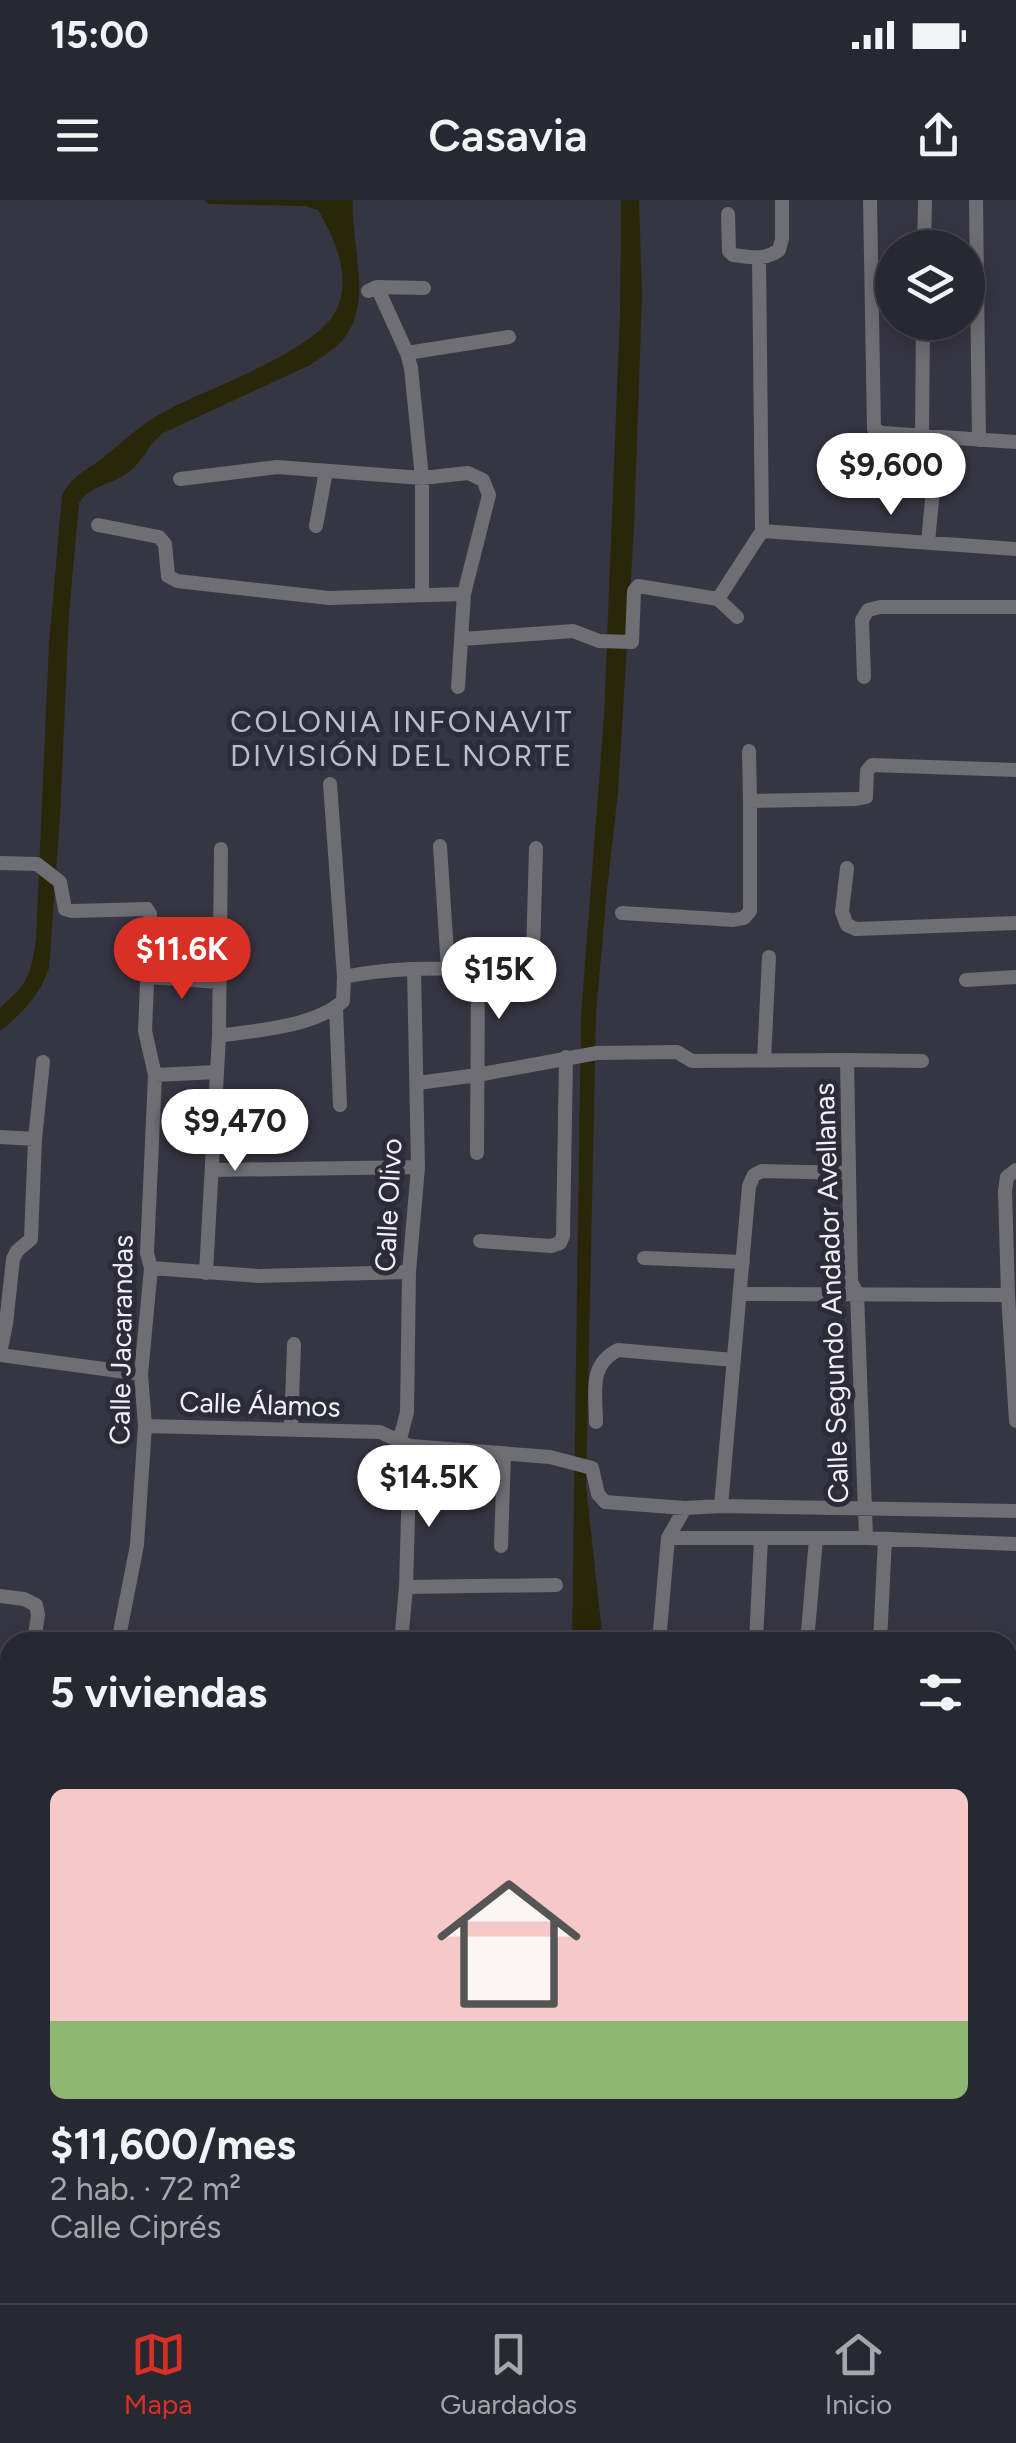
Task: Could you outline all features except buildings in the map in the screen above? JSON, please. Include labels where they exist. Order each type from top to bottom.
[{"type":"street","points":[[728,214],[729,251],[733,255],[771,256],[779,250],[782,239],[782,200]]},
{"type":"street","points":[[870,200],[874,429],[882,433],[1016,442]]},
{"type":"street","points":[[924,230],[925,200]]},
{"type":"street","points":[[976,200],[979,440]]},
{"type":"street","points":[[718,600],[762,532],[758,258]]},
{"type":"street","points":[[422,594],[422,478],[411,368],[407,353],[372,289],[424,288]]},
{"type":"street","points":[[407,353],[509,338]]},
{"type":"street","points":[[922,436],[923,340]]},
{"type":"street","points":[[928,542],[938,437]]},
{"type":"street","points":[[180,479],[278,468],[422,478],[468,473],[483,480],[489,494],[464,594],[458,687]]},
{"type":"street","points":[[316,526],[326,470]]},
{"type":"street","points":[[98,525],[159,538],[164,544],[168,576],[177,581],[329,598],[464,594]]},
{"type":"street","points":[[762,532],[1016,549]]},
{"type":"street","points":[[462,639],[573,631],[599,641],[632,642],[634,592],[638,586],[718,600],[736,617]]},
{"type":"street","points":[[864,677],[862,620],[868,610],[1016,607]]},
{"type":"street","points":[[622,913],[734,920],[750,912],[749,752]]},
{"type":"street","points":[[750,800],[856,800],[866,796],[867,770],[872,765],[1016,770]]},
{"type":"street","points":[[219,1036],[304,1021],[343,1002],[330,784]]},
{"type":"street","points":[[440,846],[448,969]]},
{"type":"street","points":[[206,1274],[214,1170],[222,848]]},
{"type":"street","points":[[344,977],[414,969],[529,965],[533,954],[536,848]]},
{"type":"street","name":"Calle Jacarandas","points":[[0,863],[36,864],[60,882],[65,908],[72,911],[147,910],[151,924],[145,1032],[155,1075],[148,1252],[151,1268],[141,1374],[145,1426],[137,1544],[120,1632]]},
{"type":"street","points":[[847,868],[842,912],[847,926],[856,929],[1016,923]]},
{"type":"street","points":[[764,1060],[769,957]]},
{"type":"street","name":"Calle Olivo","points":[[401,1632],[406,1587],[410,1272],[418,1167],[414,969]]},
{"type":"street","points":[[477,1153],[478,969]]},
{"type":"street","points":[[148,977],[219,982]]},
{"type":"street","points":[[966,980],[1016,977]]},
{"type":"street","points":[[336,1008],[340,1105]]},
{"type":"street","name":"Calle Segundo Andador Avellanas","points":[[418,1082],[597,1053],[678,1052],[692,1060],[848,1060],[851,1282],[857,1293],[866,1538]]},
{"type":"street","points":[[480,1240],[552,1246],[560,1243],[570,1057]]},
{"type":"street","points":[[848,1060],[922,1061]]},
{"type":"street","points":[[44,1062],[31,1239],[17,1251],[14,1260],[0,1354],[141,1374]]},
{"type":"street","points":[[155,1075],[217,1072]]},
{"type":"street","points":[[0,1137],[36,1139]]},
{"type":"street","points":[[214,1170],[418,1167]]},
{"type":"street","points":[[1016,1170],[1007,1177],[1005,1191],[1016,1421]]},
{"type":"street","points":[[721,1506],[749,1186],[754,1175],[762,1171],[849,1174]]},
{"type":"street","points":[[644,1258],[743,1262]]},
{"type":"street","points":[[151,1268],[258,1276],[410,1272]]},
{"type":"street","points":[[740,1294],[1008,1296]]},
{"type":"street","points":[[291,1430],[294,1344]]},
{"type":"street","points":[[596,1422],[596,1369],[606,1355],[618,1350],[734,1360]]},
{"type":"street","name":"Calle Álamos","points":[[145,1426],[380,1432],[405,1445],[550,1457],[592,1468],[598,1494],[605,1502],[684,1508]]},
{"type":"street","points":[[501,1546],[504,1454]]},
{"type":"street","points":[[660,1632],[668,1538],[684,1508],[1016,1510]]},
{"type":"street","points":[[668,1538],[866,1538],[1016,1544]]},
{"type":"street","points":[[757,1632],[762,1538]]},
{"type":"street","points":[[808,1632],[816,1539]]},
{"type":"street","points":[[881,1632],[886,1539]]},
{"type":"street","points":[[406,1587],[556,1586]]},
{"type":"street","points":[[0,1596],[36,1605],[35,1632]]},
{"type":"shaded area","points":[[205,200],[353,200],[358,304],[347,334],[330,351],[310,365],[163,433],[132,470],[89,492],[79,503],[49,968],[29,1003],[0,1031],[0,1008],[27,978],[36,939],[49,644],[62,496],[78,475],[149,421],[263,366],[312,336],[329,321],[342,292],[335,243],[318,210],[305,206],[208,204]]},
{"type":"shaded area","points":[[621,200],[639,200],[642,295],[634,527],[618,793],[596,1013],[586,1486],[602,1632],[572,1632],[581,1016],[604,718]]},
{"type":"district","name":"COLONIA INFONAVIT DIVISIÓN DEL NORTE","points":[[402,738]]}]
